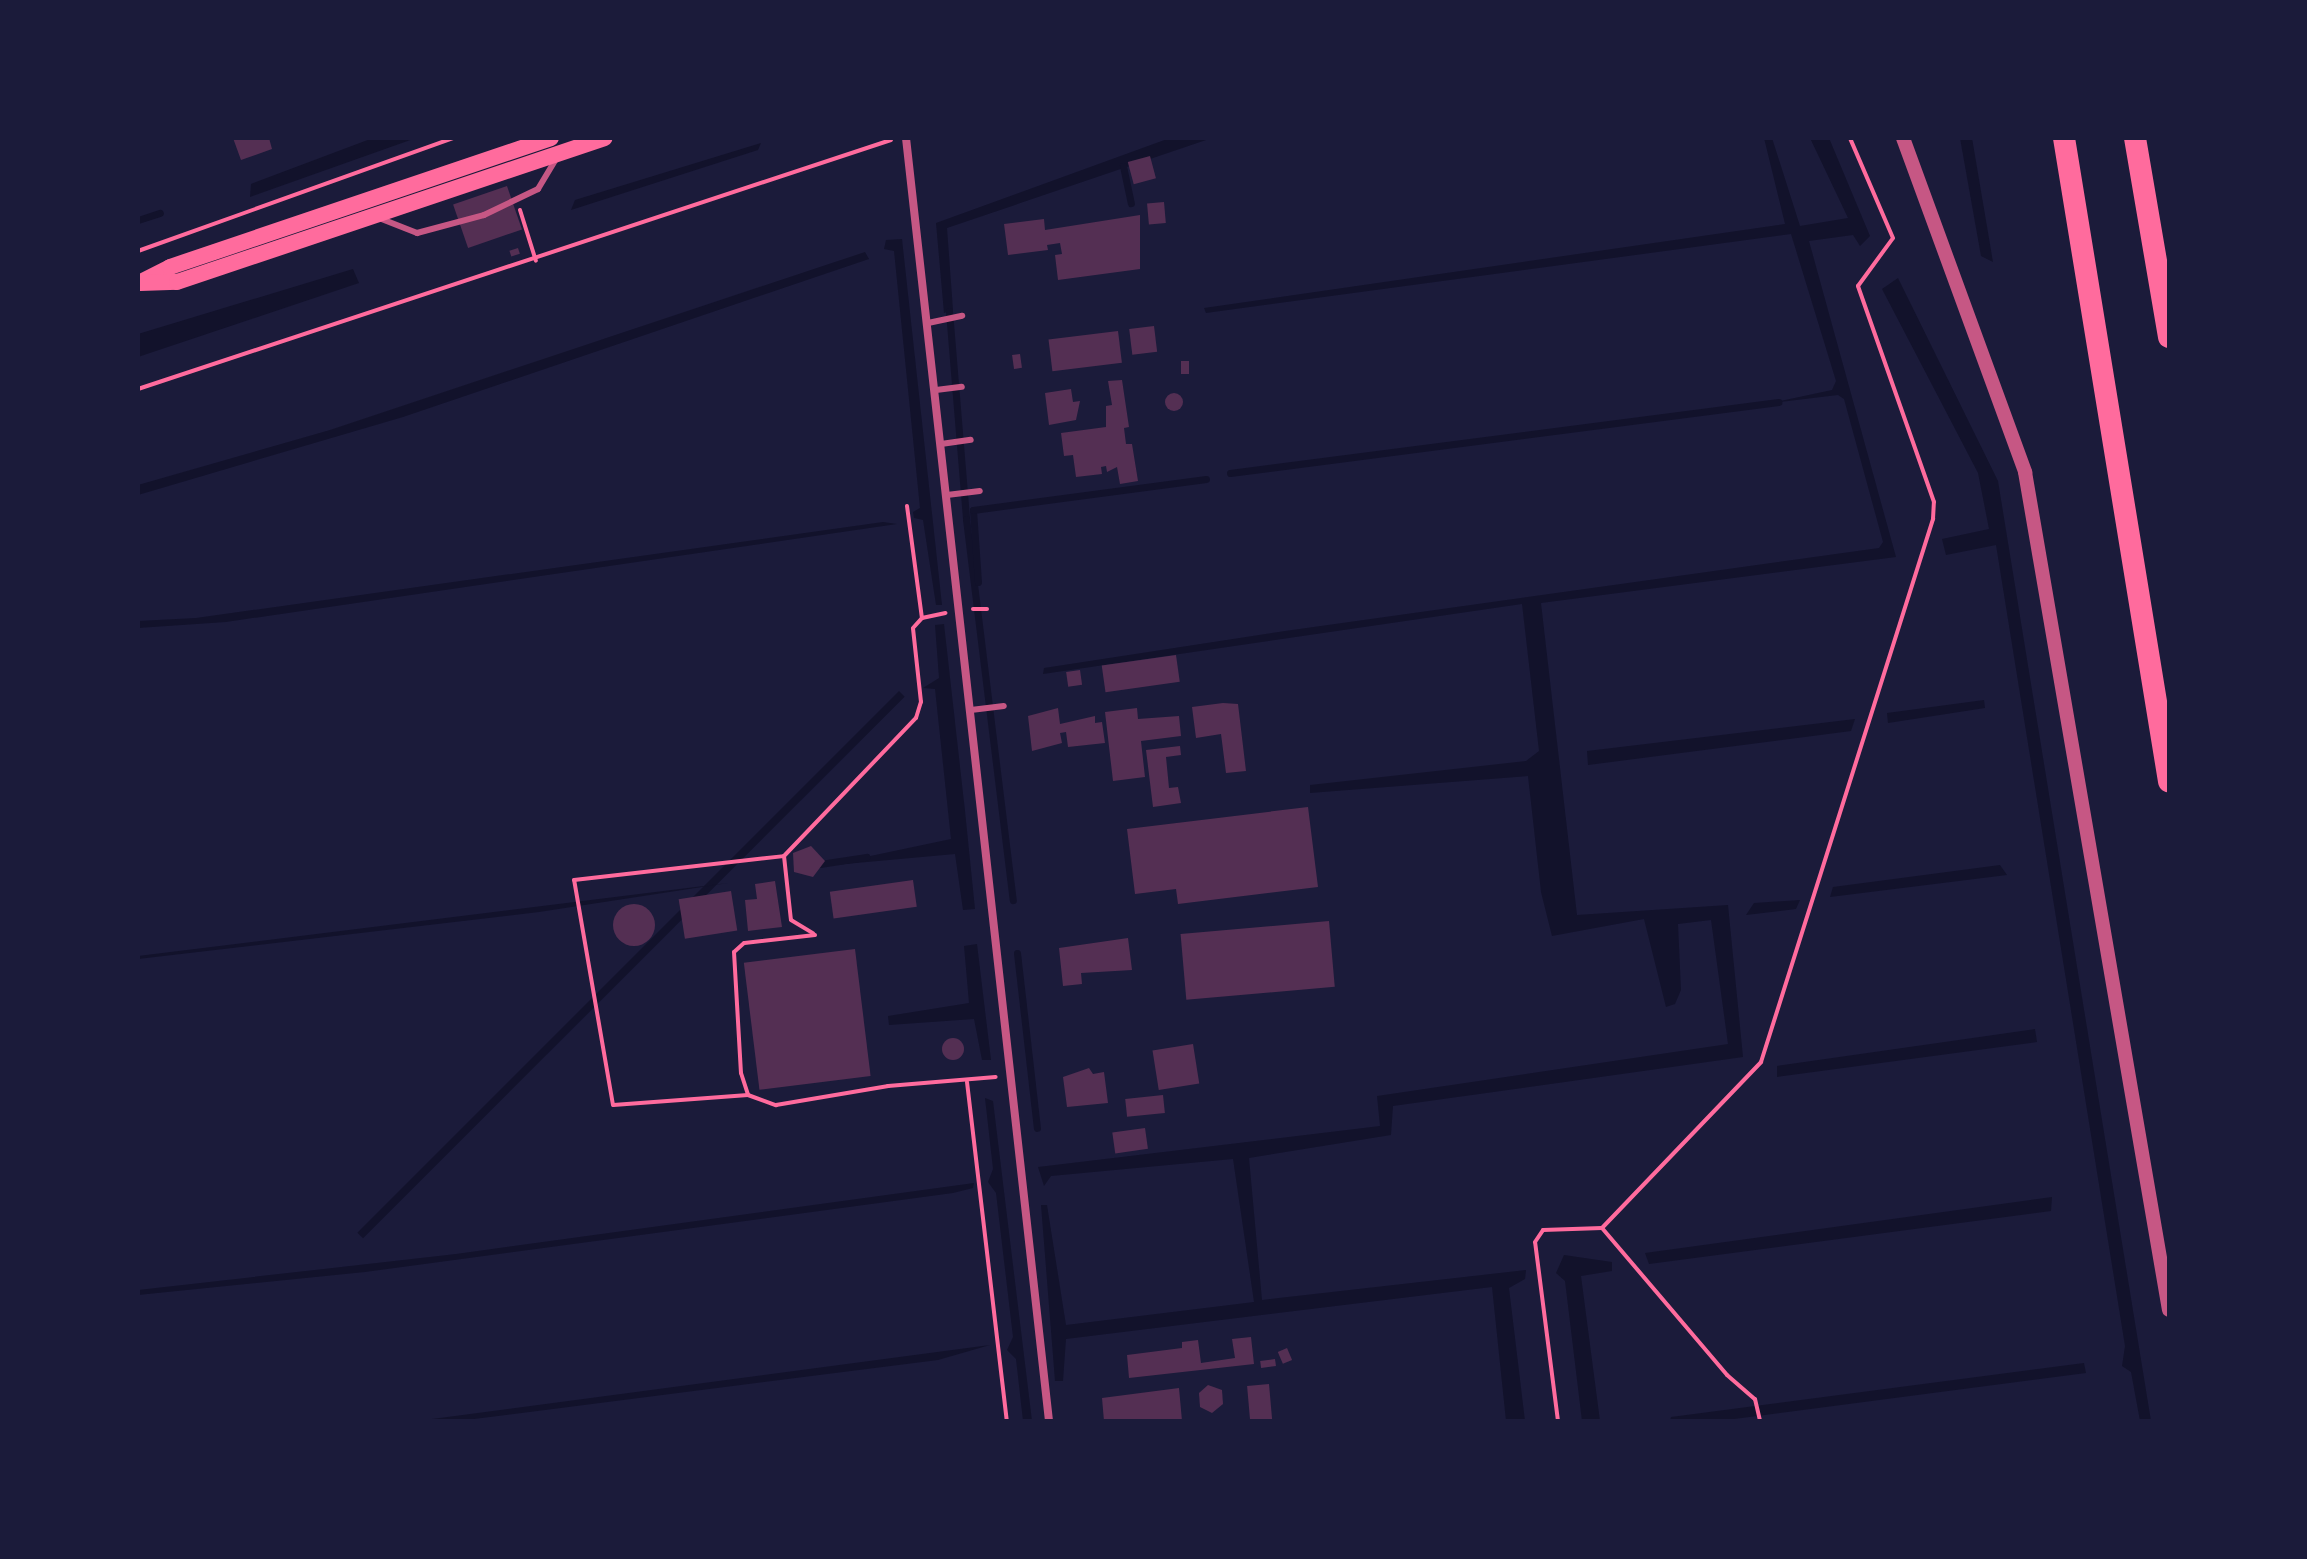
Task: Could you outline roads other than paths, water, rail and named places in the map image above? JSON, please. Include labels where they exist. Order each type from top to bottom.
[{"type":"highway","points":[[2064,138],[2169,781]]},
{"type":"highway","points":[[2135,138],[2169,337]]},
{"type":"main road","points":[[139,283],[170,267],[551,138]]},
{"type":"main road","points":[[139,283],[177,282],[604,138]]},
{"type":"street","points":[[906,138],[928,323],[940,390],[941,444],[964,610],[971,710],[1049,1421]]},
{"type":"street","points":[[1903,138],[2025,472],[2169,1310]]},
{"type":"lane","points":[[376,217],[417,233],[518,203],[538,189],[558,155]]},
{"type":"lane","points":[[928,323],[962,316]]},
{"type":"lane","points":[[940,390],[962,387]]},
{"type":"lane","points":[[941,444],[971,440]]},
{"type":"lane","points":[[947,495],[980,491]]},
{"type":"lane","points":[[971,710],[1004,706]]},
{"type":"waterway","points":[[1123,166],[1131,203]]},
{"type":"waterway","points":[[138,220],[160,213]]},
{"type":"waterway","points":[[949,311],[966,519],[1013,900]]},
{"type":"waterway","points":[[1230,473],[1778,402]]},
{"type":"waterway","points":[[978,582],[973,510],[1206,479]]},
{"type":"waterway","points":[[820,864],[866,857]]},
{"type":"waterway","points":[[1017,953],[1037,1128]]}]
